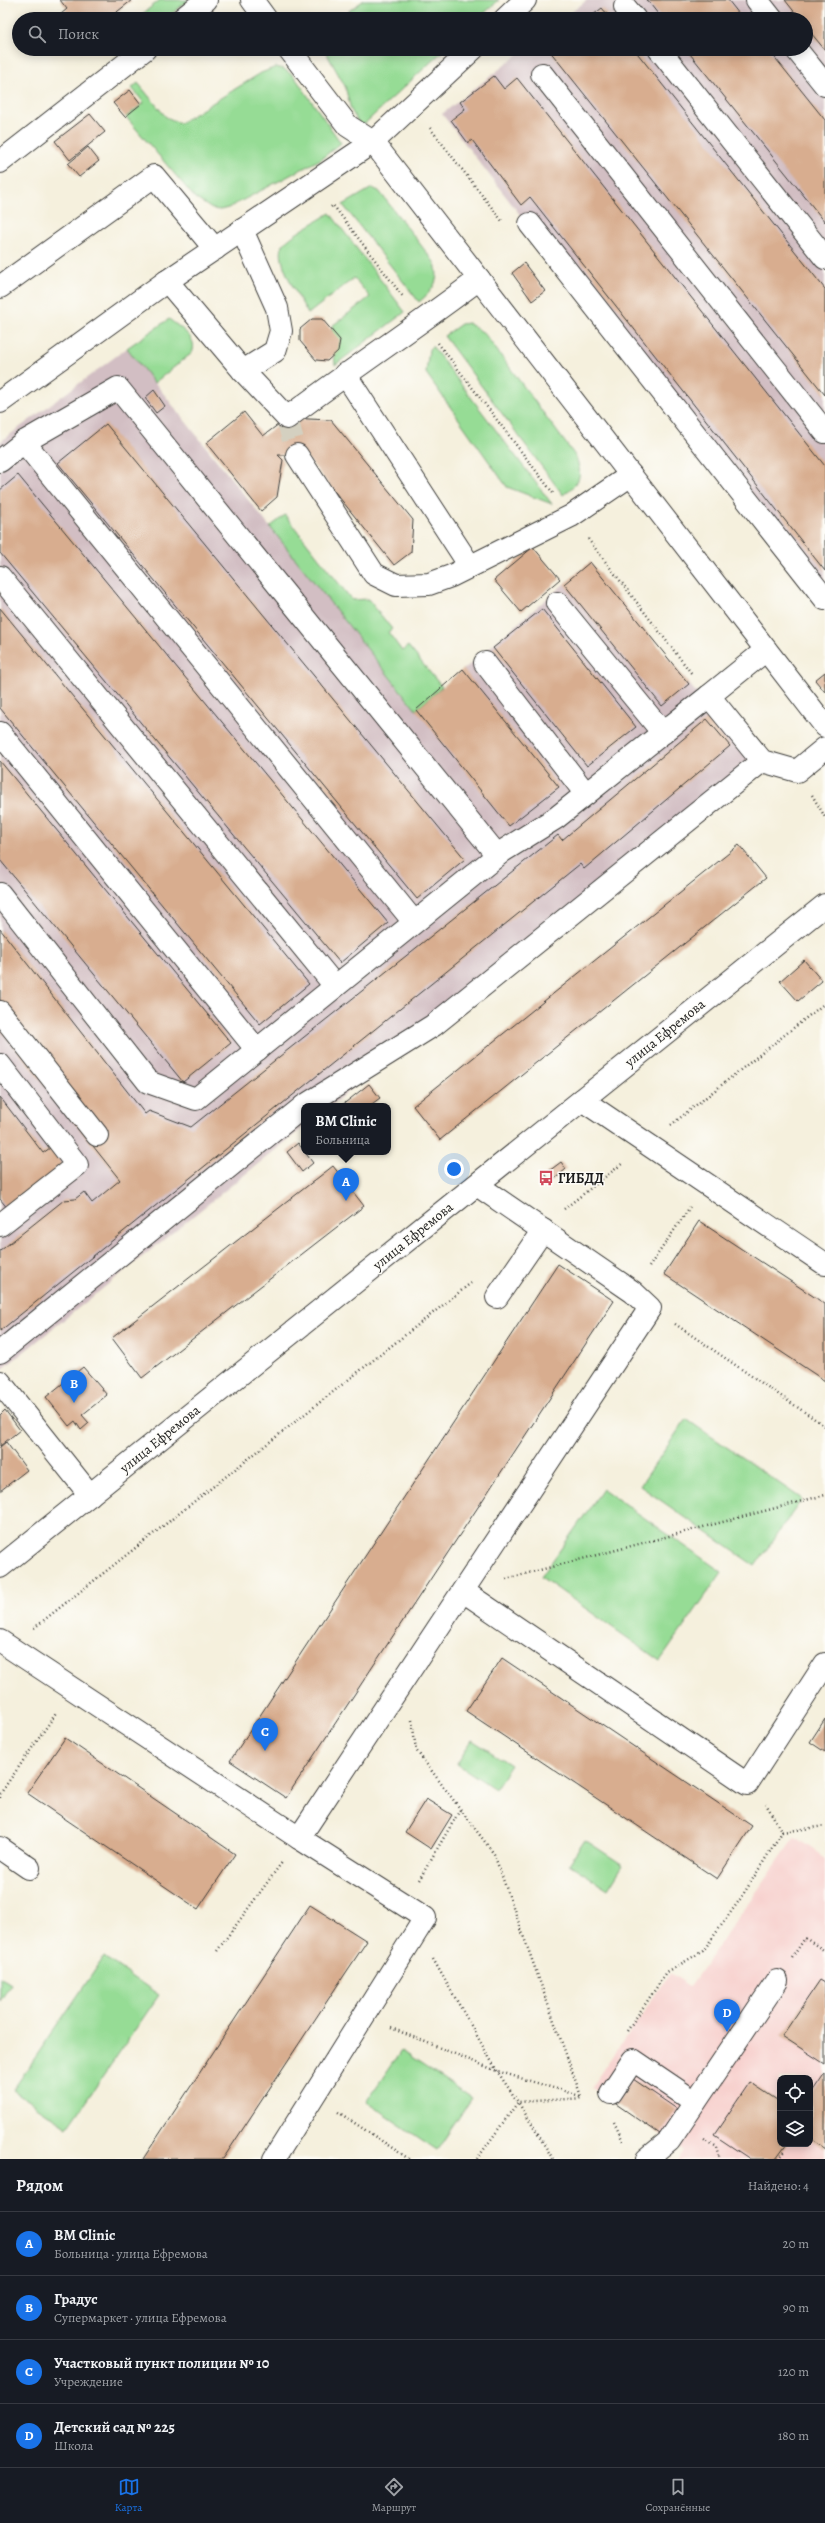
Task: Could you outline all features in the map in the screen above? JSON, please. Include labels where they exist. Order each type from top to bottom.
[{"type":"street","points":[[191,12],[206,0]]},
{"type":"street","points":[[252,0],[261,12]]},
{"type":"street","points":[[513,12],[526,0]]},
{"type":"street","points":[[757,0],[766,12]]},
{"type":"street","points":[[0,162],[136,56]]},
{"type":"street","points":[[294,56],[348,126],[373,142],[825,726]]},
{"type":"street","points":[[0,402],[167,281],[373,142],[466,56]]},
{"type":"street","points":[[665,56],[825,258]]},
{"type":"street","points":[[802,56],[825,85]]},
{"type":"street","points":[[542,74],[825,432]]},
{"type":"street","points":[[0,287],[154,176],[215,249]]},
{"type":"street","points":[[530,224],[825,599]]},
{"type":"street","points":[[242,230],[277,308],[281,331],[275,351],[242,371]]},
{"type":"street","points":[[167,281],[242,371],[287,418],[345,374],[422,323],[479,279]]},
{"type":"street","points":[[345,374],[470,566]]},
{"type":"street","points":[[0,461],[24,442],[118,388],[497,855]]},
{"type":"street","points":[[24,442],[414,922]]},
{"type":"street","points":[[297,455],[374,574],[396,585],[429,584],[470,566],[571,516],[631,475]]},
{"type":"street","points":[[0,577],[335,986]]},
{"type":"street","points":[[557,602],[663,733]]},
{"type":"street","points":[[0,894],[148,1082],[196,1099],[497,855],[556,818],[766,650]]},
{"type":"street","points":[[485,664],[586,794]]},
{"type":"street","points":[[709,696],[762,761],[797,771],[825,748]]},
{"type":"street","points":[[0,733],[257,1050]]},
{"type":"street","points":[[309,1103],[434,1025],[762,761]]},
{"type":"street","name":"улица Ефремова","points":[[0,1567],[825,905]]},
{"type":"street","points":[[0,1012],[97,1135]]},
{"type":"street","points":[[0,1065],[77,1165],[0,1225]]},
{"type":"street","points":[[582,1100],[825,1264]]},
{"type":"street","points":[[0,1352],[301,1108]]},
{"type":"street","points":[[299,1838],[650,1308],[633,1292],[477,1185]]},
{"type":"street","points":[[497,1298],[542,1229]]},
{"type":"street","points":[[0,1382],[90,1495]]},
{"type":"street","points":[[463,1591],[747,1784],[825,1664]]},
{"type":"street","points":[[5,1644],[299,1838],[424,1918],[274,2159]]},
{"type":"street","points":[[0,1848],[29,1868]]},
{"type":"street","points":[[647,2159],[669,2141],[777,1982]]},
{"type":"street","points":[[611,2093],[633,2060],[695,2102]]},
{"type":"path","points":[[413,105],[503,222],[530,224]]},
{"type":"path","points":[[542,1229],[825,1003]]},
{"type":"path","points":[[633,1292],[705,1183]]},
{"type":"path","points":[[5,1644],[478,1277]]},
{"type":"path","points":[[650,1308],[825,1426]]},
{"type":"path","points":[[463,1591],[825,1495]]},
{"type":"path","points":[[406,1676],[416,1750],[494,1854],[582,2097]]},
{"type":"path","points":[[0,1798],[0,1794],[73,1689]]},
{"type":"path","points":[[751,1777],[782,1832]]},
{"type":"path","points":[[404,1905],[460,1810]]},
{"type":"path","points":[[782,1832],[825,1826]]},
{"type":"path","points":[[622,2038],[667,1972],[702,1951],[741,1898],[782,1832]]},
{"type":"path","points":[[217,1951],[299,1838]]},
{"type":"path","points":[[417,1930],[497,2071],[553,2159]]},
{"type":"path","points":[[777,1982],[805,1938],[825,1951]]},
{"type":"path","points":[[363,2017],[497,2071],[582,2097],[588,2102]]},
{"type":"path","points":[[582,2097],[586,2090]]},
{"type":"path","points":[[314,2096],[409,2159]]},
{"type":"path","points":[[518,2102],[582,2097]]},
{"type":"path","points":[[478,2159],[518,2102]]},
{"type":"path","points":[[613,2120],[625,2146]]},
{"type":"path","points":[[779,2159],[786,2150]]},
{"type":"shaded area","points":[[587,0],[825,0],[825,609],[442,114],[516,56],[813,56],[813,12],[572,12]]},
{"type":"shaded area","points":[[127,348],[416,710],[590,562],[755,765],[334,1103],[301,1103],[301,1129],[0,1371],[0,442]]},
{"type":"shaded area","points":[[795,1837],[825,1858],[825,2159],[678,2159],[684,2150],[592,2087],[670,1973],[690,1986]]},
{"type":"green space","points":[[160,0],[189,0],[174,12],[145,12]]},
{"type":"green space","points":[[364,0],[499,0],[486,12],[348,12]]},
{"type":"green space","points":[[328,56],[437,56],[361,127],[351,110],[345,86]]},
{"type":"green space","points":[[276,67],[284,69],[294,76],[341,143],[321,159],[228,208],[220,210],[212,209],[195,198],[126,117],[144,103],[132,88],[138,83],[166,117],[180,123],[261,73]]},
{"type":"green space","points":[[372,188],[379,191],[434,262],[437,274],[436,280],[432,289],[419,302],[343,205]]},
{"type":"green space","points":[[330,213],[405,312],[335,365],[332,326],[370,297],[354,278],[308,314],[285,270],[281,252],[283,245],[292,237]]},
{"type":"green space","points":[[169,319],[191,338],[193,343],[192,353],[154,383],[127,348]]},
{"type":"green space","points":[[468,323],[484,333],[576,457],[579,470],[578,479],[576,483],[563,495],[444,336],[461,324]]},
{"type":"green space","points":[[432,346],[552,504],[507,487],[426,373],[429,349]]},
{"type":"green space","points":[[285,515],[352,600],[368,599],[392,629],[388,632],[402,651],[408,646],[442,687],[416,710],[270,527]]},
{"type":"green space","points":[[686,1419],[802,1499],[755,1566],[640,1486]]},
{"type":"green space","points":[[603,1489],[722,1572],[660,1661],[541,1577]]},
{"type":"green space","points":[[472,1740],[511,1765],[495,1789],[457,1764]]},
{"type":"green space","points":[[585,1840],[623,1865],[608,1889],[569,1864]]},
{"type":"green space","points":[[104,1957],[159,1995],[68,2127],[13,2090]]},
{"type":"green space","points":[[0,1977],[11,1984],[0,2001]]},
{"type":"green space","points":[[401,2051],[472,2098],[437,2150],[366,2102]]},
{"type":"building","points":[[60,0],[132,0],[117,12],[63,12],[67,9]]},
{"type":"building","points":[[647,0],[728,0],[737,12],[656,12]]},
{"type":"building","points":[[785,0],[825,0],[825,50],[813,35],[813,12],[794,12]]},
{"type":"building","points":[[602,8],[605,12],[597,12]]},
{"type":"building","points":[[554,56],[640,56],[825,289],[825,395]]},
{"type":"building","points":[[692,56],[774,56],[825,120],[825,222]]},
{"type":"building","points":[[494,76],[504,89],[517,78],[825,466],[825,571],[530,197],[521,205],[472,140],[468,143],[451,120],[465,109],[460,102]]},
{"type":"building","points":[[130,90],[141,104],[125,117],[113,103]]},
{"type":"building","points":[[90,114],[105,132],[70,160],[55,141]]},
{"type":"building","points":[[88,147],[99,161],[79,177],[68,164]]},
{"type":"building","points":[[524,263],[545,291],[532,301],[512,273]]},
{"type":"building","points":[[312,319],[322,319],[340,340],[338,351],[327,361],[316,360],[300,341],[300,329]]},
{"type":"building","points":[[154,390],[165,406],[156,413],[145,398]]},
{"type":"building","points":[[244,412],[263,436],[287,418],[331,420],[413,520],[411,552],[394,565],[305,455],[278,455],[283,460],[277,497],[261,511],[206,443]]},
{"type":"building","points":[[106,424],[465,859],[417,899],[58,463]]},
{"type":"building","points":[[18,475],[388,923],[340,963],[0,553],[0,490]]},
{"type":"building","points":[[533,547],[560,579],[521,612],[494,580]]},
{"type":"building","points":[[590,562],[689,684],[662,706],[564,584]]},
{"type":"building","points":[[0,608],[309,984],[260,1024],[0,708]]},
{"type":"building","points":[[542,609],[636,727],[587,766],[493,648]]},
{"type":"building","points":[[463,669],[559,787],[509,826],[416,710]]},
{"type":"building","points":[[825,672],[825,692],[815,680]]},
{"type":"building","points":[[707,719],[730,746],[584,869],[580,864],[0,1331],[0,1251],[64,1200],[75,1199],[84,1192],[92,1203],[120,1180],[0,1029],[0,929],[145,1114],[149,1111],[191,1127],[558,835],[562,840]]},
{"type":"building","points":[[0,761],[231,1043],[183,1082],[0,860]]},
{"type":"building","points":[[739,845],[766,878],[440,1140],[413,1106]]},
{"type":"building","points":[[804,960],[822,981],[798,1001],[780,981]]},
{"type":"building","points":[[369,1084],[380,1098],[373,1103],[345,1103]]},
{"type":"building","points":[[0,1097],[43,1153],[50,1148],[64,1166],[8,1209],[0,1199]]},
{"type":"building","points":[[298,1143],[301,1147],[301,1155],[307,1155],[313,1163],[302,1172],[287,1152]]},
{"type":"building","points":[[561,1162],[566,1169],[551,1182],[545,1174]]},
{"type":"building","points":[[333,1166],[364,1206],[142,1378],[112,1338]]},
{"type":"building","points":[[699,1221],[825,1304],[825,1381],[664,1274]]},
{"type":"building","points":[[558,1264],[614,1301],[286,1798],[230,1761]]},
{"type":"building","points":[[83,1367],[107,1395],[82,1415],[89,1423],[81,1430],[75,1421],[69,1426],[46,1397]]},
{"type":"building","points":[[5,1410],[20,1430],[0,1446],[0,1415]]},
{"type":"building","points":[[6,1442],[27,1470],[0,1491],[0,1447]]},
{"type":"building","points":[[502,1658],[752,1826],[717,1879],[466,1711]]},
{"type":"building","points":[[825,1719],[825,1752],[810,1742]]},
{"type":"building","points":[[65,1738],[235,1854],[198,1909],[27,1793]]},
{"type":"building","points":[[426,1799],[452,1815],[431,1849],[405,1832]]},
{"type":"building","points":[[310,1905],[367,1941],[223,2159],[143,2159]]},
{"type":"building","points":[[820,1980],[825,1983],[825,2064],[782,2036]]},
{"type":"building","points":[[825,2073],[825,2149],[813,2141],[813,2091]]},
{"type":"building","points":[[633,2079],[677,2109],[660,2134],[616,2104]]},
{"type":"building","points":[[750,2082],[777,2100],[777,2147],[785,2147],[776,2159],[750,2159],[714,2135]]},
{"type":"tunnel","points":[[287,418],[297,455]]},
{"type":"place","name":"ГИБДД","points":[[546,1178]]},
{"type":"place","name":"BM Clinic","points":[[346,1201]]},
{"type":"place","name":"Градус","points":[[74,1403]]},
{"type":"place","name":"Участковый пункт полиции № 10","points":[[265,1751]]},
{"type":"place","name":"Детский сад № 225","points":[[727,2032]]}]
